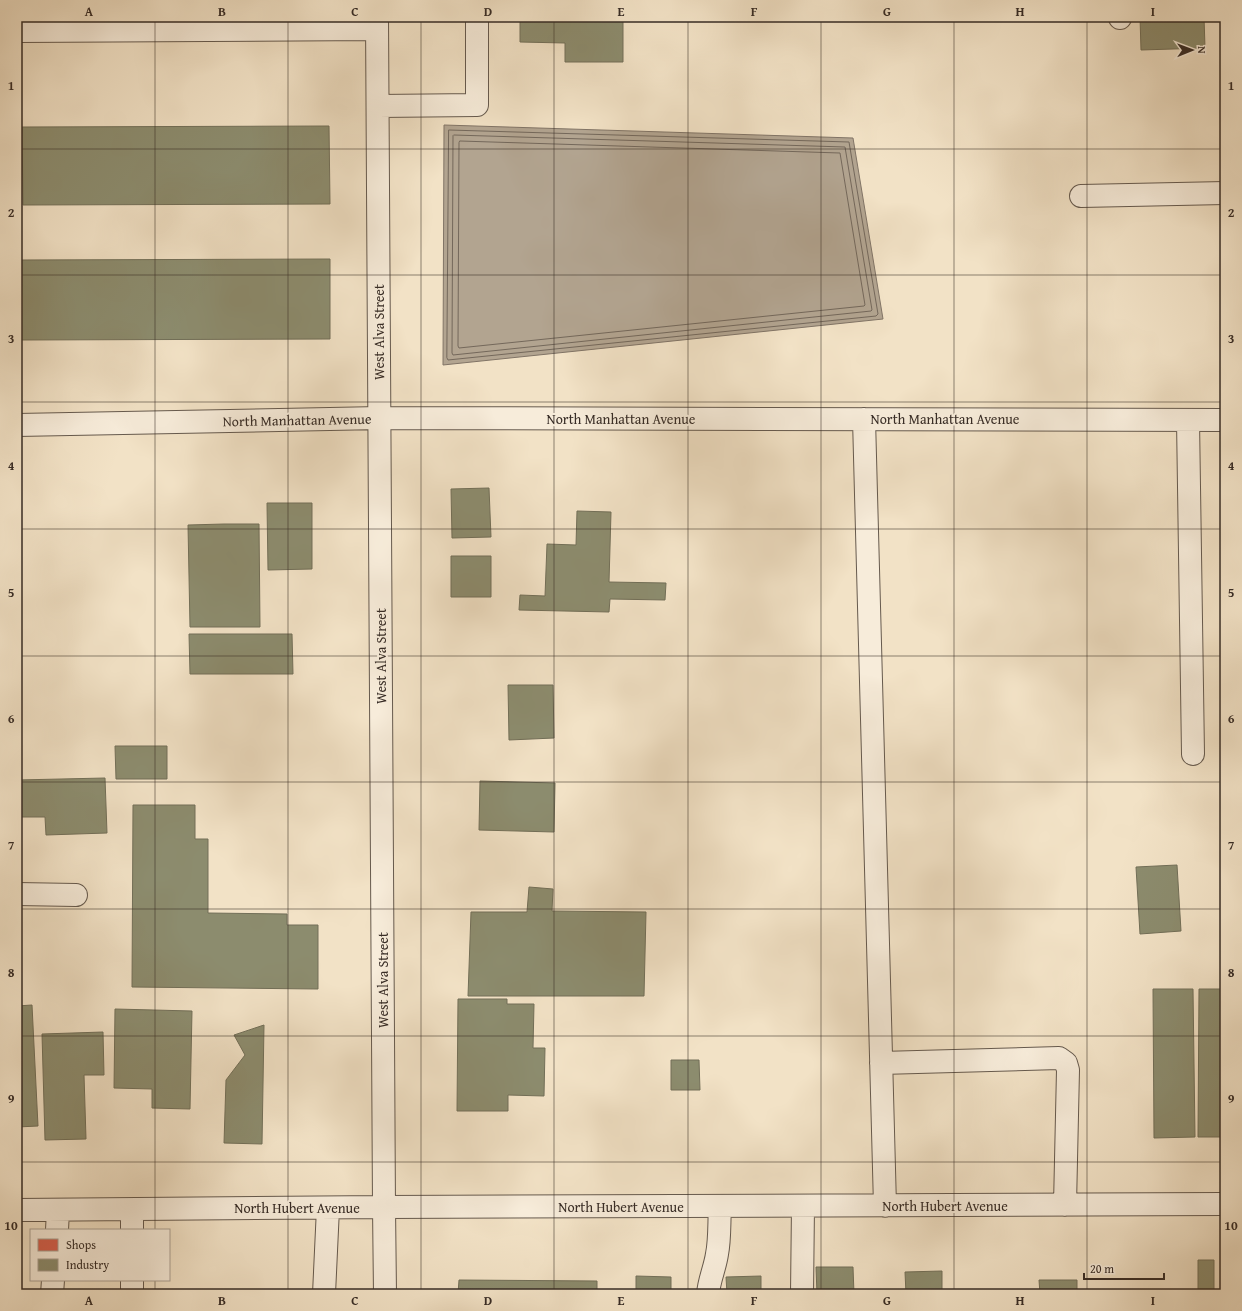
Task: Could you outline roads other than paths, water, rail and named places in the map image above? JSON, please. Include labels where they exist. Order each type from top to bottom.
[{"type":"street","points":[[378,106],[477,105],[477,17]]},
{"type":"street","points":[[17,30],[377,23]]},
{"type":"street","name":"West Alva Street","points":[[377,23],[385,1294]]},
{"type":"street","points":[[1081,196],[1225,193]]},
{"type":"street","name":"North Manhattan Avenue","points":[[17,425],[380,418],[1225,420]]},
{"type":"street","points":[[864,419],[885,1206]]},
{"type":"street","points":[[1188,420],[1193,754]]},
{"type":"street","points":[[17,894],[76,894]]},
{"type":"street","points":[[881,1063],[1058,1058],[1066,1063],[1068,1076],[1065,1205]]},
{"type":"street","name":"North Hubert Avenue","points":[[17,1210],[58,1220],[132,1220],[328,1208],[1225,1204]]},
{"type":"street","points":[[802,1294],[803,1206]]},
{"type":"street","points":[[708,1294],[717,1252],[720,1207]]},
{"type":"street","points":[[324,1294],[328,1208]]},
{"type":"street","points":[[52,1294],[53,1281]]},
{"type":"street","points":[[132,1281],[132,1294]]},
{"type":"water","points":[[444,125],[853,138],[883,319],[443,365]]}]
